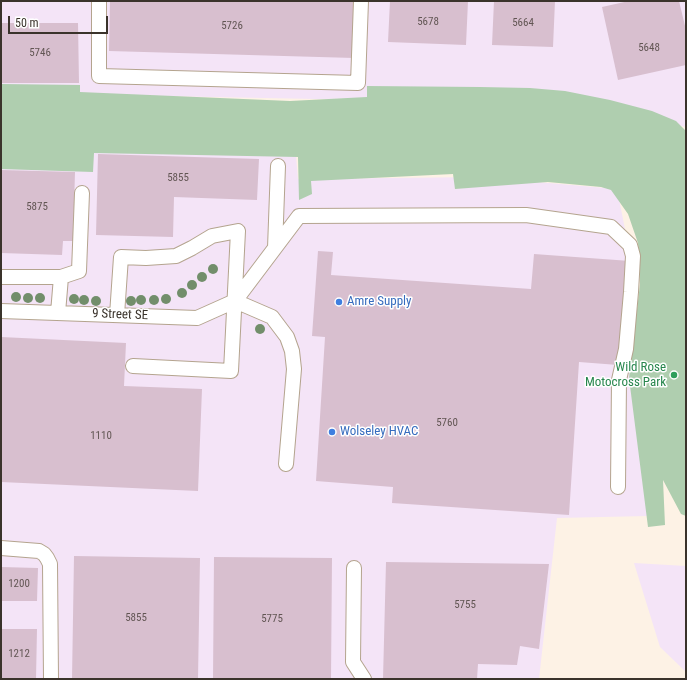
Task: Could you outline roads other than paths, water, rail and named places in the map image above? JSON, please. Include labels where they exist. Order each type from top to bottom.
[{"type":"street","points":[[99,1],[98,76],[358,83],[361,1]]},
{"type":"street","points":[[275,248],[278,166]]},
{"type":"street","points":[[1,276],[61,277],[79,271],[82,193]]},
{"type":"street","points":[[234,301],[299,216],[526,215],[611,227],[630,245],[633,256],[626,349],[619,380],[618,487]]},
{"type":"street","points":[[117,315],[122,257],[146,258],[176,256],[212,236],[238,231],[231,371],[133,366]]},
{"type":"street","points":[[58,313],[61,277]]},
{"type":"street","points":[[234,301],[272,317],[287,337],[292,351],[294,369],[286,464]]},
{"type":"street","name":"9 Street SE","points":[[1,311],[197,318],[234,301]]},
{"type":"street","points":[[1,548],[39,552],[48,558],[50,564],[51,679]]},
{"type":"street","points":[[354,568],[353,662],[364,679]]},
{"type":"place","name":"Amre Supply","points":[[339,302]]},
{"type":"place","name":"Wild Rose Motocross Park","points":[[674,375]]},
{"type":"place","name":"Wolseley HVAC","points":[[332,432]]}]
